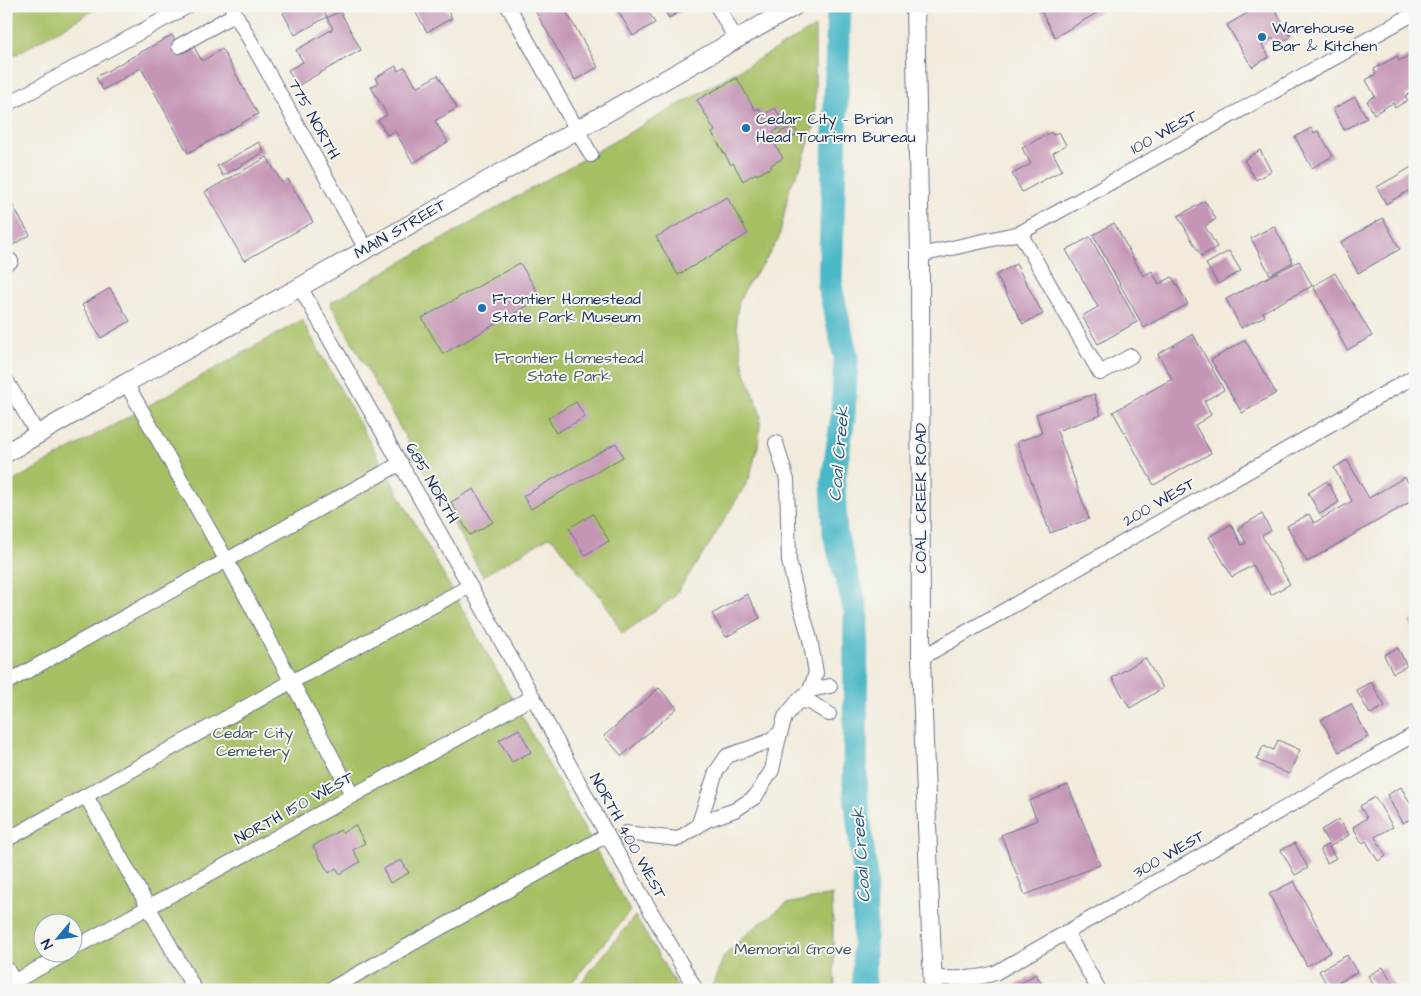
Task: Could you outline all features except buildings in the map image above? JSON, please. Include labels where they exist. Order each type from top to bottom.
[{"type":"main road","name":"COAL CREEK ROAD","points":[[914,6],[920,255],[921,658],[933,984]]},
{"type":"main road","name":"MAIN STREET","points":[[6,454],[126,383],[300,287],[790,7]]},
{"type":"street","points":[[6,105],[188,6]]},
{"type":"street","points":[[508,6],[591,155]]},
{"type":"street","points":[[717,6],[736,39]]},
{"type":"street","points":[[179,46],[233,10]]},
{"type":"street","name":"775 NORTH","points":[[233,10],[366,249]]},
{"type":"street","name":"100 WEST","points":[[920,255],[1020,232],[1415,13]]},
{"type":"street","points":[[1020,232],[1100,373],[1131,356]]},
{"type":"street","name":"685 NORTH","points":[[300,287],[533,697]]},
{"type":"street","name":"200 WEST","points":[[921,658],[1415,376]]},
{"type":"street","points":[[6,380],[38,435]]},
{"type":"street","points":[[126,383],[226,561],[353,796]]},
{"type":"street","points":[[625,832],[678,839],[707,820],[735,810],[755,797],[772,770],[785,717],[810,690],[816,672],[810,639],[789,561],[786,480],[776,443]]},
{"type":"street","points":[[6,683],[401,463]]},
{"type":"street","points":[[6,840],[470,586]]},
{"type":"street","points":[[810,690],[830,686]]},
{"type":"street","name":"NORTH 150 WEST","points":[[82,944],[533,697]]},
{"type":"street","name":"NORTH 400 WEST","points":[[533,697],[607,835],[696,990]]},
{"type":"street","points":[[798,701],[810,702],[830,714]]},
{"type":"street","points":[[698,826],[716,772],[727,756],[767,742],[780,733]]},
{"type":"street","name":"300 WEST","points":[[933,984],[995,973],[1415,734]]},
{"type":"street","points":[[86,796],[195,990]]},
{"type":"street","points":[[330,990],[607,835]]},
{"type":"street","points":[[1066,932],[1099,990]]},
{"type":"street","points":[[6,968],[10,985],[47,964]]},
{"type":"green space","points":[[6,6],[101,6],[6,60]]},
{"type":"green space","name":"Frontier Homestead State Park","points":[[815,27],[815,125],[801,166],[790,187],[779,238],[747,285],[739,302],[736,320],[744,369],[761,415],[758,446],[749,479],[709,545],[673,598],[622,634],[601,597],[588,584],[557,543],[549,537],[483,576],[330,303]]},
{"type":"green space","name":"Cedar City Cemetery","points":[[302,320],[630,911],[566,990],[6,990],[6,485]]},
{"type":"green space","name":"Memorial Grove","points":[[832,895],[835,990],[713,990],[712,986],[724,956],[750,931],[786,904]]},
{"type":"green space","points":[[635,916],[679,990],[575,990]]},
{"type":"waterway","name":"Coal Creek","points":[[839,6],[830,287],[846,357],[843,416],[833,482],[835,534],[856,611],[855,786],[865,875],[864,990]]},
{"type":"place","name":"Warehouse Bar & Kitchen","points":[[1262,37]]},
{"type":"place","name":"Cedar City - Brian Head Tourism Bureau","points":[[746,128]]},
{"type":"place","name":"Frontier Homestead State Park Museum","points":[[482,308]]}]
